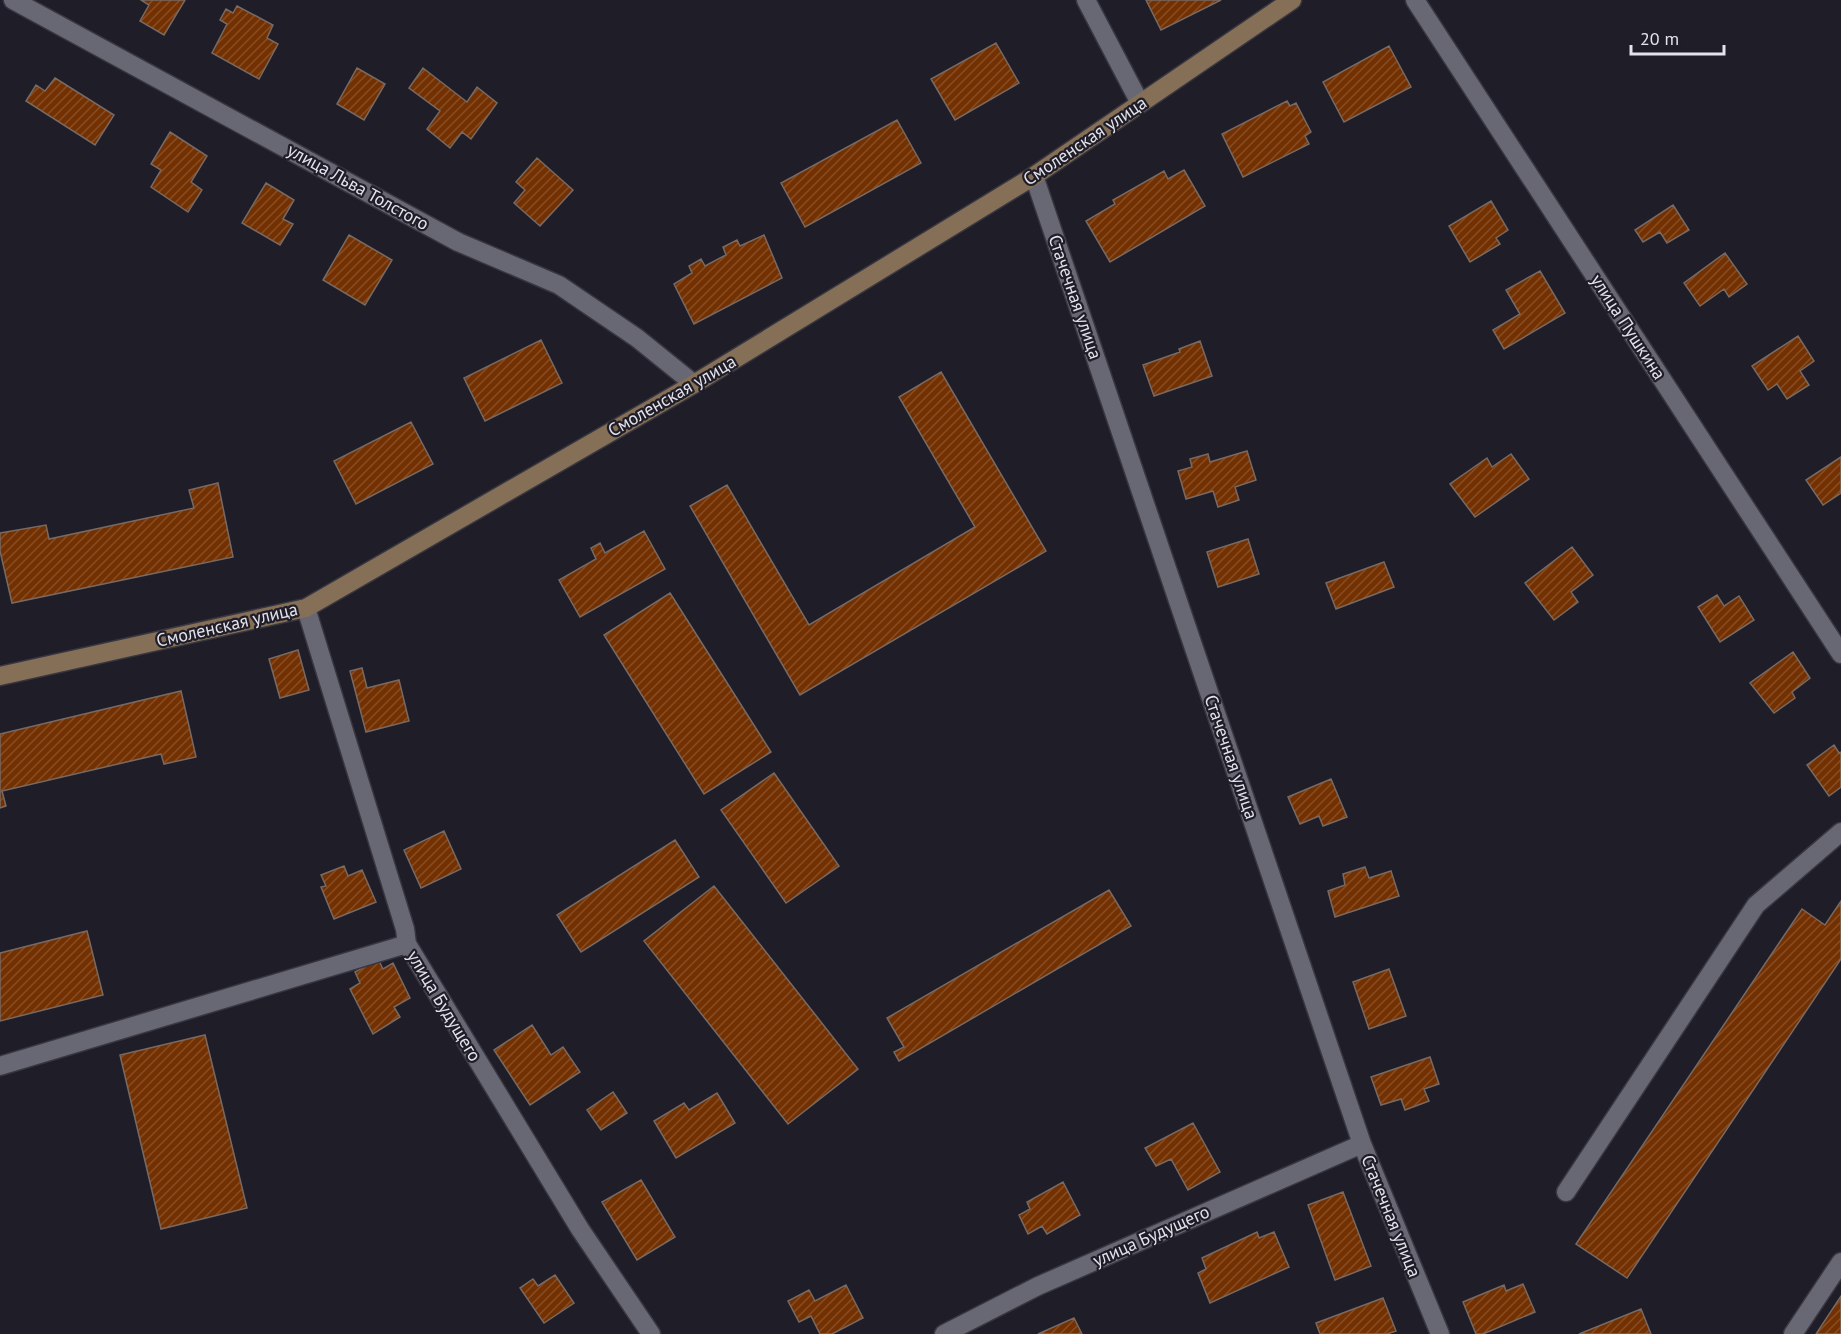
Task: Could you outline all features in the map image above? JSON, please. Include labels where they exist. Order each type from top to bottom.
[{"type":"main road","name":"Смоленская улица","points":[[0,676],[306,608],[694,384],[1034,176],[1292,0]]},
{"type":"street","name":"улица Льва Толстого","points":[[13,0],[458,242],[559,285],[637,338],[694,384]]},
{"type":"street","points":[[1086,0],[1140,103]]},
{"type":"street","name":"улица Пушкина","points":[[1415,0],[1841,654]]},
{"type":"street","name":"Стачечная улица","points":[[1034,176],[1362,1144],[1440,1334]]},
{"type":"street","name":"улица Будущего","points":[[306,608],[405,929],[407,944],[580,1229],[651,1334]]},
{"type":"street","points":[[1566,1192],[1756,905],[1841,832]]},
{"type":"street","points":[[0,1066],[407,944]]},
{"type":"street","name":"улица Будущего","points":[[944,1334],[1038,1286],[1362,1144]]},
{"type":"street","points":[[1793,1334],[1841,1262]]},
{"type":"building","points":[[141,0],[185,0],[164,35],[140,21],[149,5]]},
{"type":"building","points":[[1146,0],[1221,0],[1161,30]]},
{"type":"building","points":[[237,6],[273,25],[267,38],[278,44],[259,79],[212,53],[227,24],[220,20],[226,9],[233,13]]},
{"type":"building","points":[[996,43],[1019,83],[955,120],[931,79]]},
{"type":"building","points":[[1389,46],[1411,87],[1344,122],[1323,82]]},
{"type":"building","points":[[357,68],[385,84],[364,120],[337,104]]},
{"type":"building","points":[[423,68],[467,102],[477,87],[497,103],[471,139],[462,132],[450,148],[427,129],[440,111],[409,88]]},
{"type":"building","points":[[55,78],[114,115],[95,145],[26,101],[36,85],[45,91]]},
{"type":"building","points":[[1287,101],[1290,106],[1296,103],[1311,132],[1305,136],[1309,144],[1243,177],[1222,134]]},
{"type":"building","points":[[897,120],[921,163],[805,227],[781,183]]},
{"type":"building","points":[[170,132],[207,156],[191,182],[202,190],[188,212],[151,187],[161,170],[151,164]]},
{"type":"building","points":[[537,158],[573,190],[540,226],[514,203],[525,190],[516,182]]},
{"type":"building","points":[[1184,170],[1205,206],[1110,262],[1086,221],[1115,204],[1113,200],[1164,171],[1168,179]]},
{"type":"building","points":[[266,183],[294,200],[283,219],[293,224],[280,245],[242,223]]},
{"type":"building","points":[[1491,201],[1508,230],[1496,238],[1500,244],[1470,262],[1449,226]]},
{"type":"building","points":[[1673,205],[1689,230],[1667,243],[1660,232],[1643,242],[1635,230]]},
{"type":"building","points":[[349,235],[392,260],[365,305],[323,280]]},
{"type":"building","points":[[764,235],[782,278],[694,324],[674,284],[692,273],[689,266],[701,259],[705,266],[726,255],[723,247],[737,240],[740,246]]},
{"type":"building","points":[[1725,253],[1747,284],[1729,297],[1724,289],[1700,306],[1684,283]]},
{"type":"building","points":[[1540,271],[1565,313],[1504,349],[1493,330],[1520,314],[1506,290]]},
{"type":"building","points":[[1798,336],[1814,361],[1800,371],[1809,385],[1787,399],[1777,384],[1768,390],[1752,366]]},
{"type":"building","points":[[541,340],[562,383],[485,421],[464,378]]},
{"type":"building","points":[[1200,341],[1212,376],[1154,396],[1143,365],[1180,352],[1179,349]]},
{"type":"building","points":[[941,372],[1046,551],[800,695],[690,506],[727,485],[809,625],[975,527],[899,397]]},
{"type":"building","points":[[411,422],[433,464],[356,504],[334,461]]},
{"type":"building","points":[[1247,451],[1256,480],[1235,487],[1239,500],[1218,507],[1213,491],[1186,499],[1178,471],[1192,467],[1190,459],[1208,454],[1210,462]]},
{"type":"building","points":[[1511,454],[1529,479],[1475,517],[1450,484],[1487,458],[1492,467]]},
{"type":"building","points":[[1841,457],[1841,493],[1823,505],[1806,480]]},
{"type":"building","points":[[218,483],[233,557],[12,603],[0,551],[0,533],[46,525],[49,539],[194,508],[189,490]]},
{"type":"building","points":[[644,531],[665,569],[580,617],[559,580],[596,559],[591,548],[600,543],[605,553]]},
{"type":"building","points":[[1248,539],[1259,574],[1218,587],[1207,552]]},
{"type":"building","points":[[1572,547],[1593,575],[1571,592],[1578,602],[1554,620],[1525,583]]},
{"type":"building","points":[[1384,562],[1394,587],[1336,609],[1326,583]]},
{"type":"building","points":[[670,593],[771,752],[704,794],[604,635]]},
{"type":"building","points":[[1717,595],[1724,606],[1739,596],[1754,620],[1720,642],[1698,607]]},
{"type":"building","points":[[298,650],[309,690],[280,698],[269,659]]},
{"type":"building","points":[[1793,652],[1810,678],[1792,692],[1795,698],[1774,713],[1750,683]]},
{"type":"building","points":[[362,668],[367,688],[399,680],[409,721],[366,732],[350,671]]},
{"type":"building","points":[[181,691],[196,757],[164,764],[161,754],[2,791],[6,806],[0,808],[0,734]]},
{"type":"building","points":[[1834,745],[1839,753],[1841,752],[1841,787],[1829,796],[1807,765]]},
{"type":"building","points":[[774,773],[839,866],[786,903],[721,810]]},
{"type":"building","points":[[1331,779],[1347,817],[1323,826],[1319,816],[1300,824],[1288,797]]},
{"type":"building","points":[[444,831],[461,869],[421,888],[404,850]]},
{"type":"building","points":[[675,840],[699,877],[581,952],[557,915]]},
{"type":"building","points":[[344,866],[348,876],[362,870],[376,902],[334,919],[321,887],[326,886],[321,875]]},
{"type":"building","points":[[1365,867],[1369,878],[1391,871],[1399,896],[1335,917],[1328,891],[1345,885],[1343,874]]},
{"type":"building","points":[[714,886],[858,1069],[788,1124],[644,941]]},
{"type":"building","points":[[1109,890],[1131,926],[899,1061],[894,1052],[904,1047],[887,1018]]},
{"type":"building","points":[[1841,901],[1841,959],[1627,1278],[1576,1244],[1802,909],[1825,925]]},
{"type":"building","points":[[87,931],[103,995],[0,1021],[0,953]]},
{"type":"building","points":[[378,959],[383,969],[393,963],[410,998],[394,1007],[400,1017],[373,1034],[350,989],[360,983],[355,972]]},
{"type":"building","points":[[1389,969],[1406,1016],[1369,1029],[1353,982]]},
{"type":"building","points":[[532,1025],[551,1055],[563,1047],[580,1072],[530,1105],[494,1050]]},
{"type":"building","points":[[205,1035],[247,1208],[161,1229],[120,1055]]},
{"type":"building","points":[[1430,1057],[1439,1084],[1424,1089],[1429,1101],[1405,1110],[1401,1099],[1381,1105],[1371,1077]]},
{"type":"building","points":[[613,1092],[627,1113],[601,1130],[587,1110]]},
{"type":"building","points":[[717,1093],[735,1123],[676,1158],[654,1121],[684,1103],[689,1110]]},
{"type":"building","points":[[1193,1123],[1220,1172],[1188,1190],[1171,1159],[1156,1166],[1145,1148]]},
{"type":"building","points":[[641,1180],[675,1237],[637,1260],[602,1202]]},
{"type":"building","points":[[1063,1182],[1080,1215],[1047,1234],[1042,1226],[1028,1234],[1019,1215],[1030,1209],[1027,1202]]},
{"type":"building","points":[[1343,1192],[1371,1266],[1335,1280],[1308,1205]]},
{"type":"building","points":[[1257,1232],[1259,1238],[1274,1232],[1289,1267],[1210,1303],[1198,1273],[1206,1269],[1202,1258]]},
{"type":"building","points":[[555,1275],[574,1303],[544,1323],[520,1288],[533,1279],[538,1286]]},
{"type":"building","points":[[1523,1284],[1535,1312],[1483,1334],[1476,1334],[1463,1302],[1504,1285],[1506,1291]]},
{"type":"building","points":[[846,1285],[863,1318],[832,1334],[820,1334],[811,1316],[799,1322],[788,1301],[809,1290],[815,1301]]},
{"type":"building","points":[[1841,1296],[1841,1334],[1816,1334]]},
{"type":"building","points":[[1383,1298],[1396,1331],[1387,1334],[1320,1334],[1316,1323]]},
{"type":"building","points":[[1641,1309],[1651,1334],[1579,1334]]},
{"type":"building","points":[[1074,1318],[1082,1334],[1038,1334]]}]
